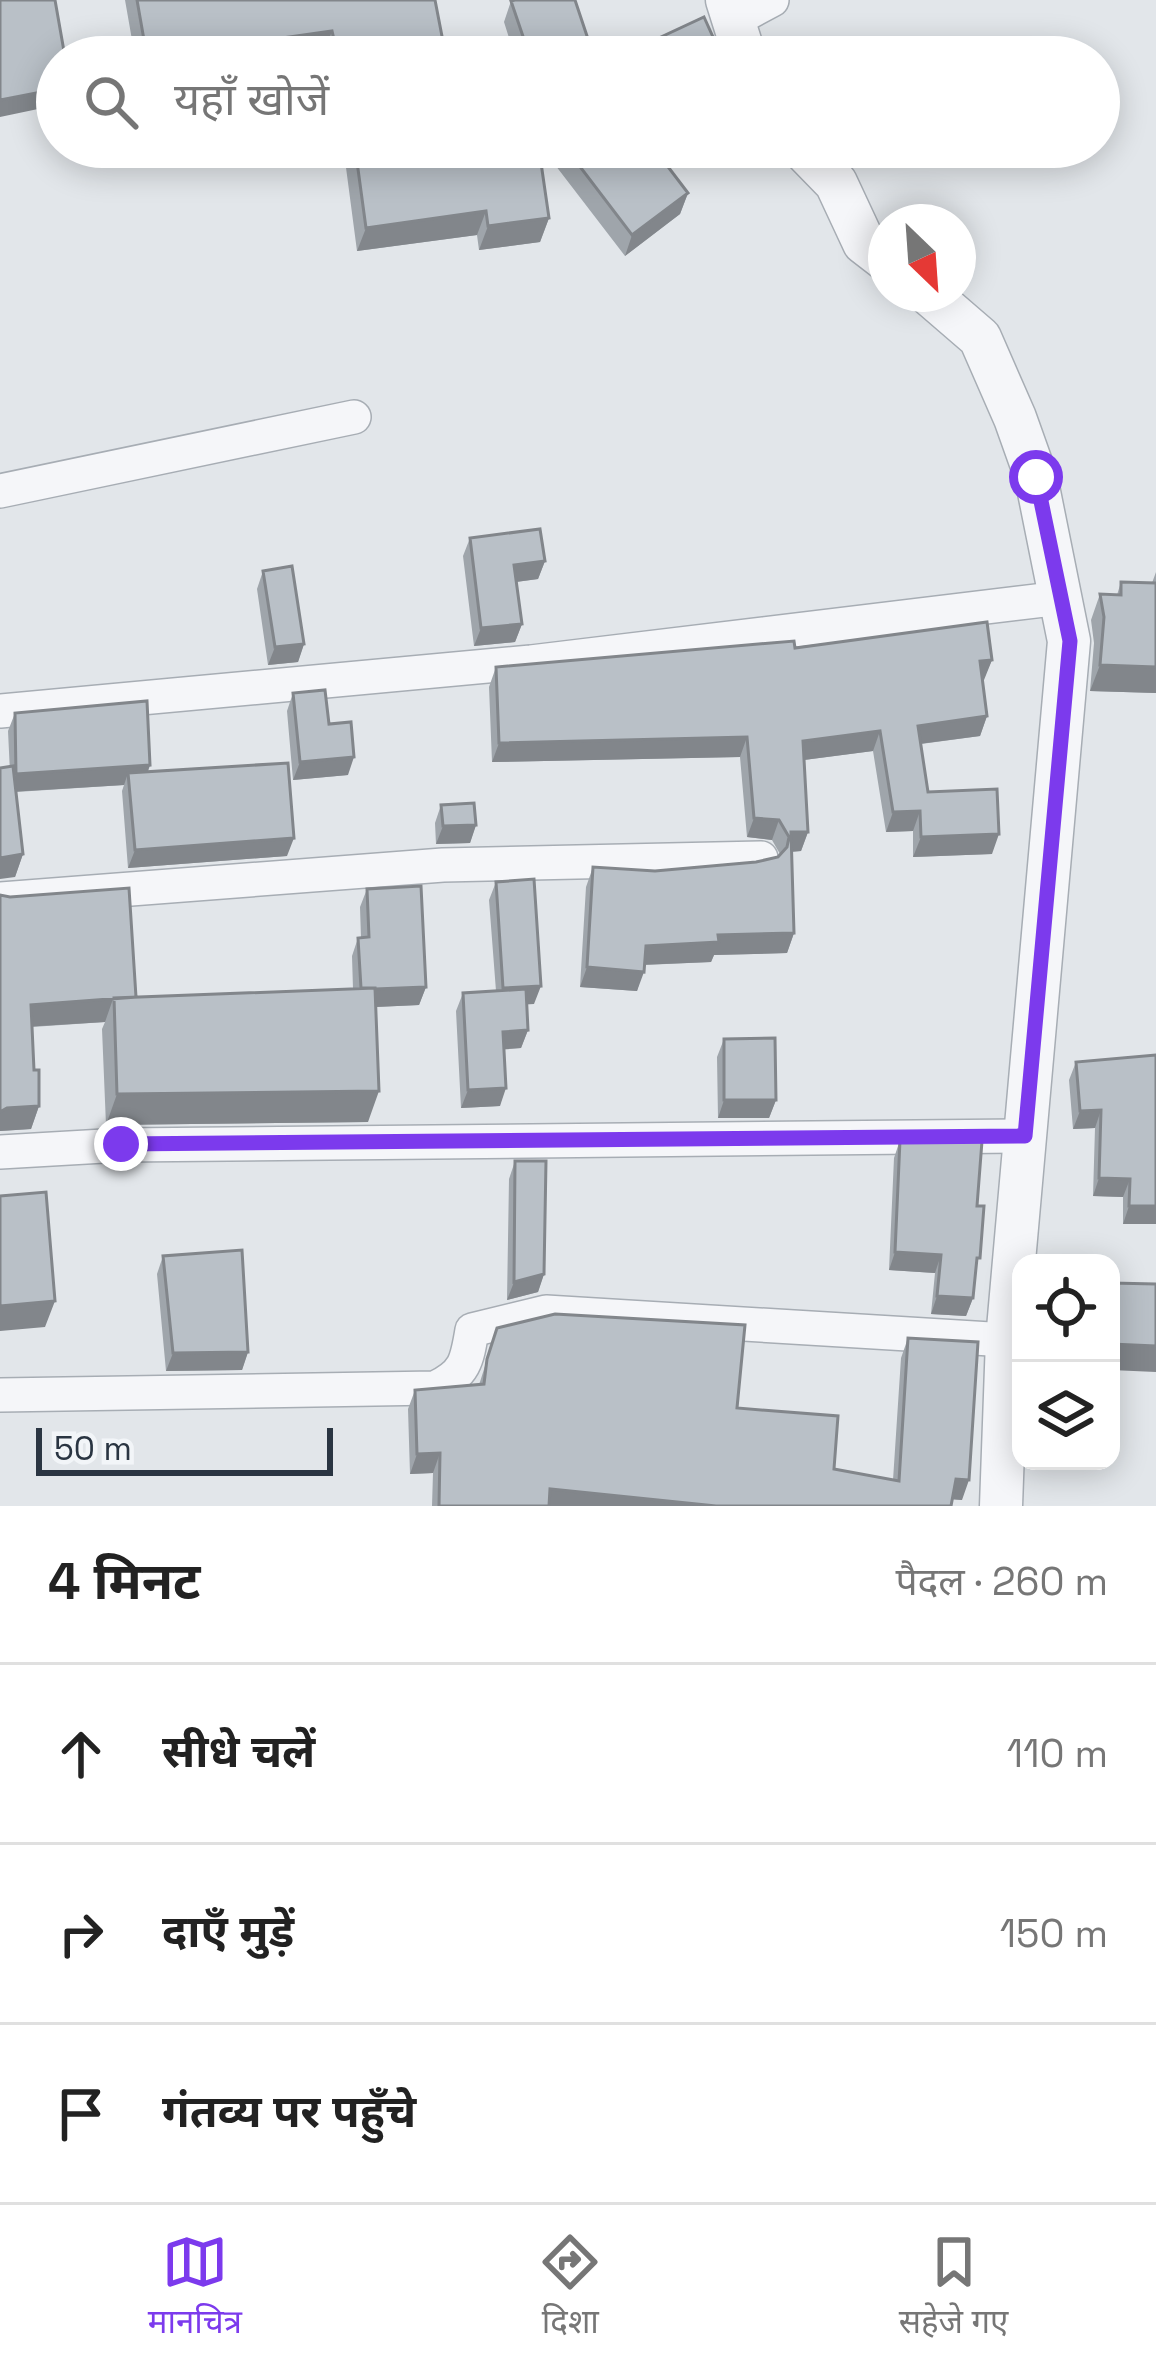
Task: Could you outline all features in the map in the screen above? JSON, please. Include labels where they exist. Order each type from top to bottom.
[{"type":"street","points":[[735,26],[772,0]]},
{"type":"street","points":[[821,168],[836,183],[868,246]]},
{"type":"street","points":[[950,312],[980,338],[1016,418],[1036,477],[1070,641],[1007,1340],[1001,1506]]},
{"type":"street","points":[[0,491],[354,417]]},
{"type":"street","points":[[0,711],[532,662],[1061,598]]},
{"type":"street","points":[[0,899],[443,865],[761,858]]},
{"type":"street","points":[[0,1152],[121,1144],[1025,1136]]},
{"type":"street","points":[[0,1395],[435,1388],[455,1379],[467,1358],[472,1330],[547,1312],[1007,1340]]},
{"type":"building","points":[[0,0],[55,0],[61,36],[36,36],[36,93],[0,100]]},
{"type":"building","points":[[137,0],[435,0],[442,36],[333,36],[332,31],[297,36],[143,36]]},
{"type":"building","points":[[575,0],[587,36],[523,36],[511,1]]},
{"type":"building","points":[[704,17],[713,36],[663,36]]},
{"type":"building","points":[[358,168],[542,168],[549,218],[488,226],[486,211],[366,228]]},
{"type":"building","points":[[581,168],[669,168],[688,193],[632,235]]},
{"type":"building","points":[[540,529],[545,561],[514,565],[522,624],[481,628],[470,538]]},
{"type":"building","points":[[292,566],[304,644],[275,647],[263,571]]},
{"type":"building","points":[[1121,582],[1156,583],[1156,667],[1100,665],[1104,617],[1100,594],[1121,595]]},
{"type":"building","points":[[987,622],[992,660],[980,661],[987,716],[918,726],[928,792],[997,789],[999,834],[921,837],[920,811],[893,812],[880,731],[803,741],[808,832],[791,832],[794,933],[718,935],[719,942],[646,946],[644,972],[587,967],[593,867],[655,871],[756,862],[778,857],[789,837],[779,820],[754,818],[747,737],[499,743],[496,667],[794,641],[795,648]]},
{"type":"building","points":[[325,690],[329,724],[351,722],[354,757],[300,762],[293,693]]},
{"type":"building","points":[[147,701],[150,765],[16,774],[15,713]]},
{"type":"building","points":[[288,763],[294,838],[135,850],[128,773]]},
{"type":"building","points":[[13,766],[23,854],[0,858],[0,768]]},
{"type":"building","points":[[474,803],[476,825],[443,826],[441,805]]},
{"type":"building","points":[[534,879],[541,986],[503,988],[496,882]]},
{"type":"building","points":[[421,886],[426,987],[361,988],[358,938],[369,937],[367,889]]},
{"type":"building","points":[[129,888],[136,997],[31,1005],[39,1106],[0,1112],[0,895]]},
{"type":"building","points":[[375,988],[379,1091],[117,1094],[114,998]]},
{"type":"building","points":[[526,989],[528,1030],[503,1032],[506,1088],[468,1090],[463,993]]},
{"type":"building","points":[[775,1038],[776,1100],[724,1100],[724,1039]]},
{"type":"building","points":[[1156,1055],[1156,1206],[1129,1206],[1130,1179],[1099,1178],[1101,1110],[1080,1111],[1076,1062]]},
{"type":"building","points":[[900,1140],[982,1141],[977,1206],[984,1206],[973,1298],[937,1296],[941,1255],[895,1252]]},
{"type":"building","points":[[515,1161],[546,1161],[544,1274],[514,1282]]},
{"type":"building","points":[[46,1192],[55,1301],[0,1306],[0,1196]]},
{"type":"building","points":[[242,1250],[248,1352],[173,1353],[163,1256]]},
{"type":"building","points":[[1120,1283],[1156,1284],[1156,1346],[1120,1344]]},
{"type":"building","points":[[555,1314],[745,1325],[737,1408],[838,1416],[834,1469],[899,1481],[908,1338],[978,1342],[969,1480],[956,1479],[951,1506],[716,1506],[550,1489],[549,1506],[439,1506],[440,1453],[417,1454],[415,1390],[484,1384],[497,1328]]},
{"type":"route","points":[[121,1144],[1025,1136],[1070,641],[1036,477]]}]
